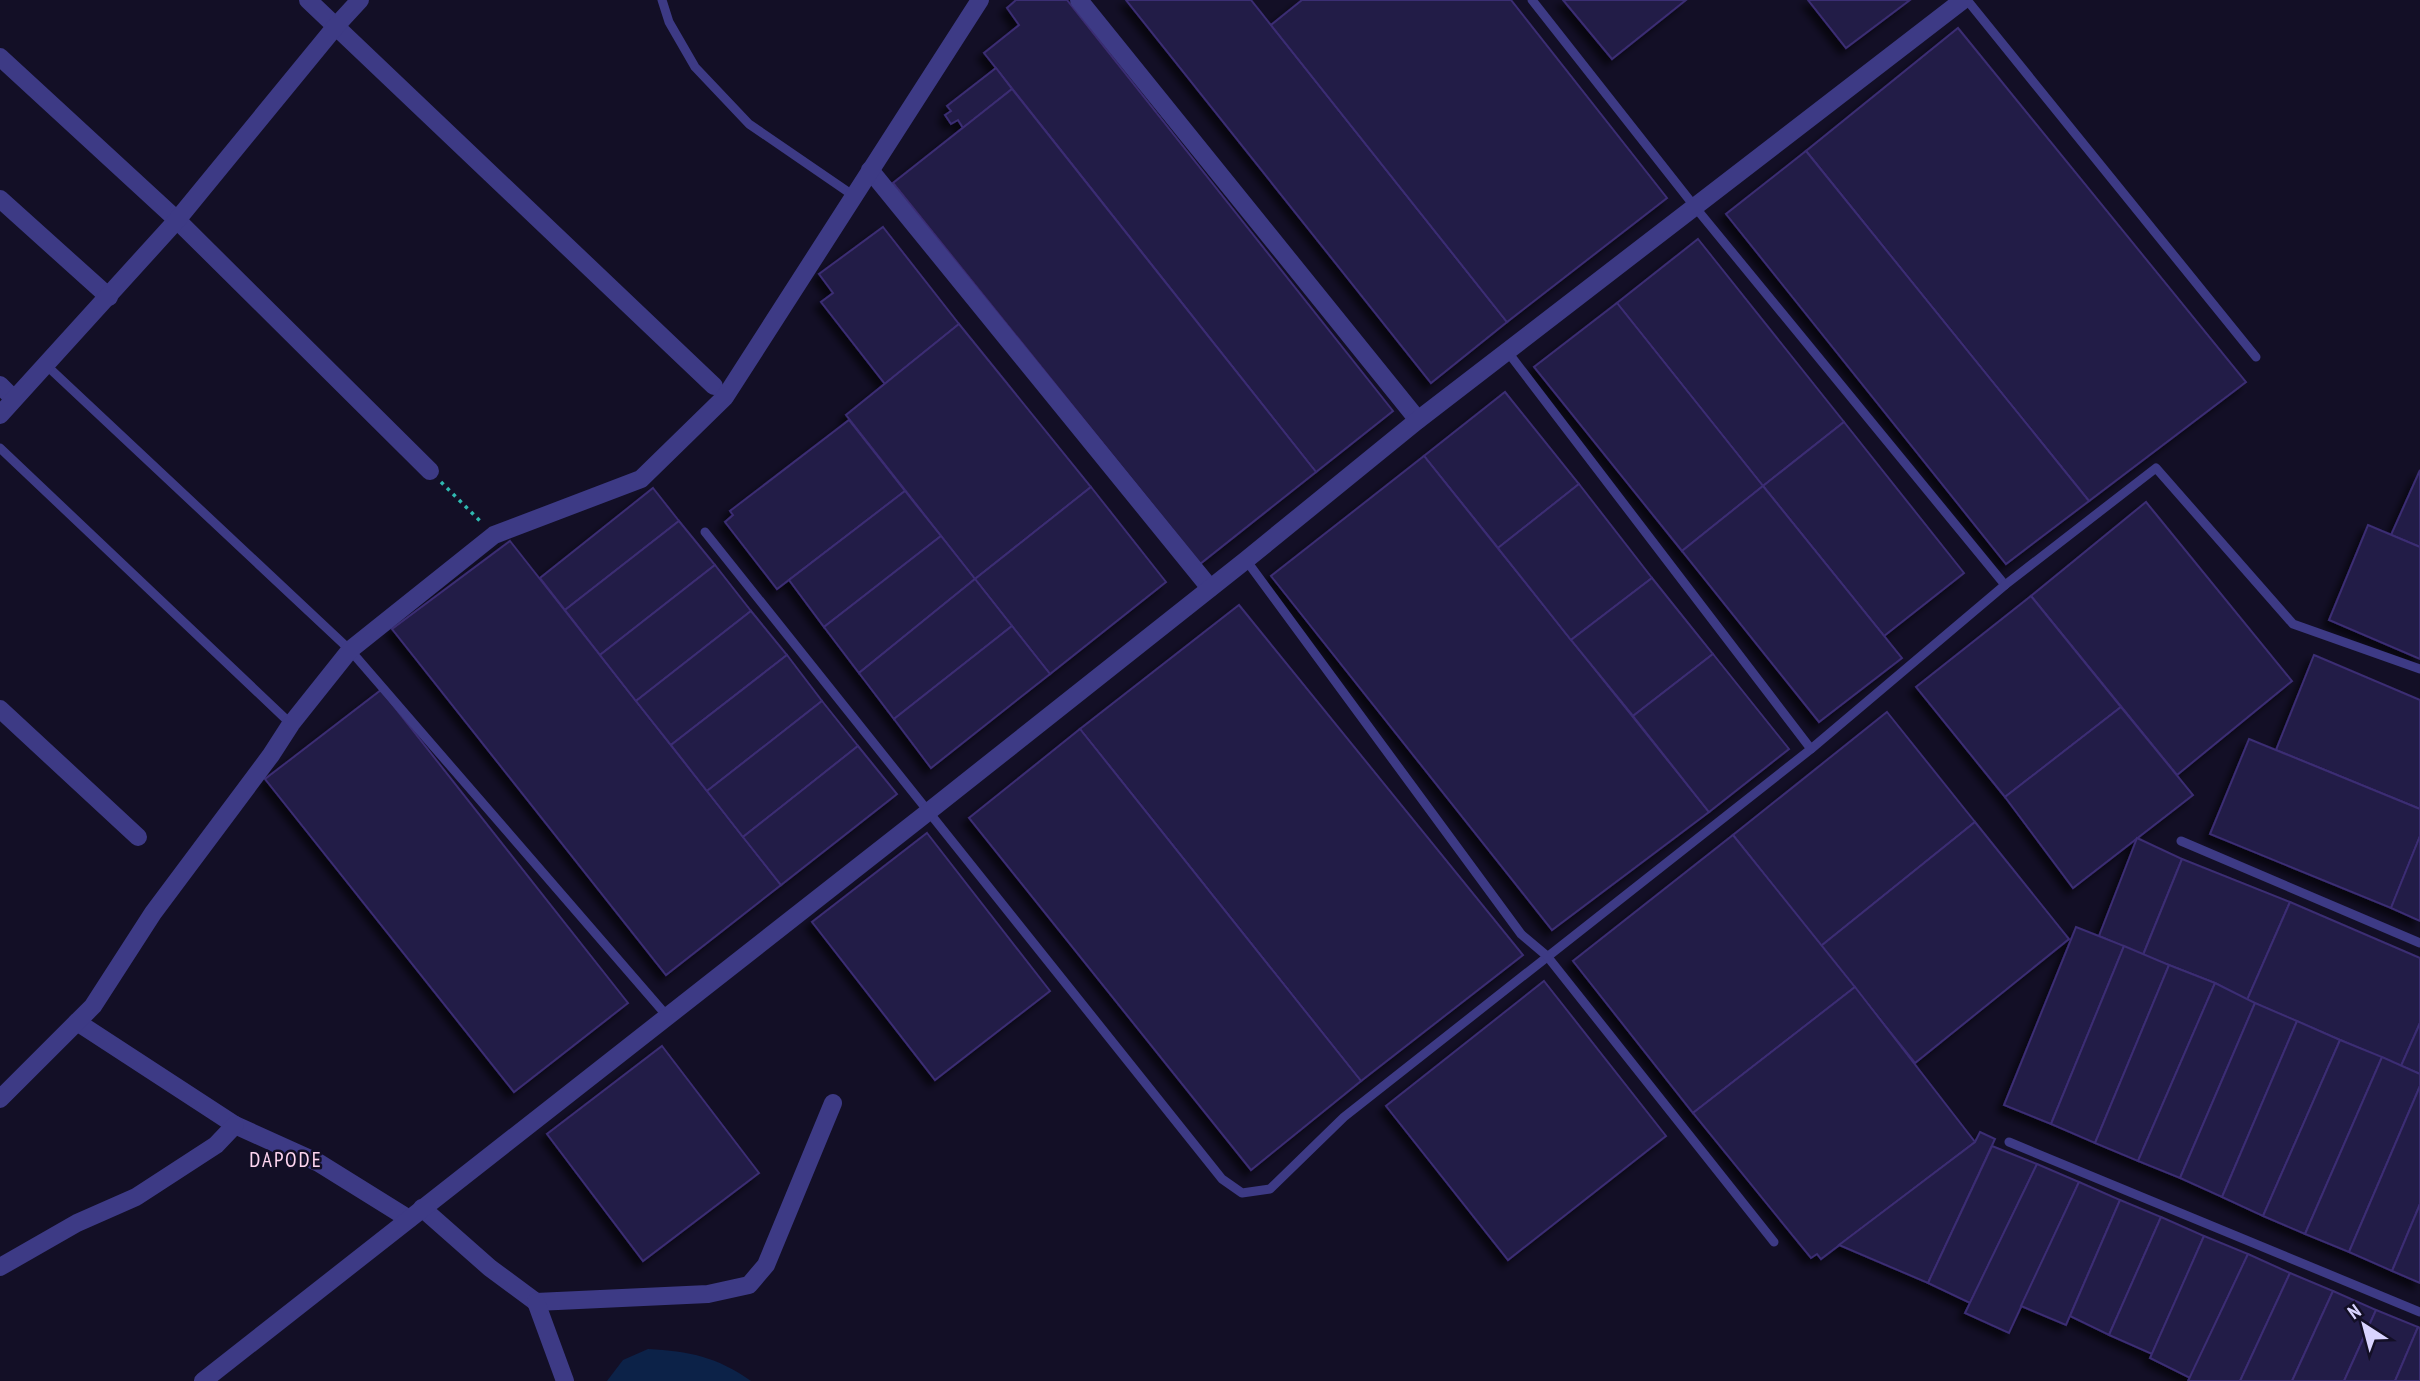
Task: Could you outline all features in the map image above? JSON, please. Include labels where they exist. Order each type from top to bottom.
[{"type":"street","points":[[307,0],[714,386]]},
{"type":"street","points":[[0,415],[177,220],[360,0]]},
{"type":"street","points":[[0,1099],[93,1006],[153,913],[271,755],[291,724],[350,650],[494,535],[641,479],[725,397],[980,0]]},
{"type":"street","points":[[1079,0],[1418,419]]},
{"type":"street","points":[[203,1381],[929,812],[1246,560],[1418,419],[1965,0]]},
{"type":"street","points":[[0,57],[177,220],[430,471]]},
{"type":"street","points":[[870,170],[1210,588]]},
{"type":"street","points":[[0,199],[109,297]]},
{"type":"street","points":[[0,385],[14,399]]},
{"type":"street","points":[[0,709],[138,837]]},
{"type":"street","points":[[77,1022],[235,1125],[319,1163],[416,1213],[537,1303],[565,1381]]},
{"type":"street","points":[[537,1303],[708,1294],[749,1285],[766,1265],[833,1103]]},
{"type":"street","points":[[0,1266],[77,1223],[136,1197],[216,1145],[235,1125]]},
{"type":"lane","points":[[662,0],[669,22],[695,67],[749,124],[854,196]]},
{"type":"lane","points":[[1532,0],[1695,207],[2005,585]]},
{"type":"lane","points":[[1965,0],[2256,357]]},
{"type":"lane","points":[[1507,351],[1811,749]]},
{"type":"lane","points":[[46,365],[350,650],[667,1016]]},
{"type":"lane","points":[[0,448],[291,724]]},
{"type":"lane","points":[[705,532],[1222,1179],[1242,1193],[1270,1189],[1344,1117],[1811,749],[2005,585],[2156,468],[2293,624],[2420,669]]},
{"type":"lane","points":[[1246,560],[1521,934],[1546,956],[1774,1242]]},
{"type":"lane","points":[[2181,841],[2420,943]]},
{"type":"lane","points":[[2009,1142],[2420,1312]]},
{"type":"path","points":[[430,471],[494,535]]},
{"type":"water","points":[[648,1349],[677,1351],[702,1357],[726,1366],[751,1381],[607,1381],[623,1360]]},
{"type":"building","points":[[1016,0],[1067,0],[1393,411],[1316,472],[984,53],[1019,25],[1007,8]]},
{"type":"building","points":[[1126,0],[1251,0],[1507,322],[1431,383]]},
{"type":"building","points":[[1302,0],[1511,0],[1667,198],[1507,322],[1271,25]]},
{"type":"building","points":[[1563,0],[1686,0],[1612,59]]},
{"type":"building","points":[[1808,0],[1910,0],[1846,48]]},
{"type":"building","points":[[1958,28],[2246,382],[2089,501],[1806,151]]},
{"type":"building","points":[[996,68],[1012,89],[963,128],[958,120],[951,124],[945,115],[951,111],[947,106]]},
{"type":"building","points":[[1012,89],[1316,472],[1200,564],[893,183]]},
{"type":"building","points":[[1806,151],[2089,501],[2006,564],[1726,214]]},
{"type":"building","points":[[883,227],[959,324],[885,384],[821,302],[833,293],[819,274]]},
{"type":"building","points":[[1698,239],[1844,422],[1763,486],[1617,303]]},
{"type":"building","points":[[1617,303],[1763,486],[1682,551],[1534,367]]},
{"type":"building","points":[[959,324],[1091,487],[975,579],[846,415]]},
{"type":"building","points":[[1505,392],[1579,484],[1498,548],[1424,456]]},
{"type":"building","points":[[849,420],[905,491],[777,589],[725,522],[733,515],[730,511]]},
{"type":"building","points":[[1844,422],[1964,573],[1884,636],[1763,486]]},
{"type":"building","points":[[1424,456],[1709,812],[1552,930],[1271,576]]},
{"type":"building","points":[[2420,470],[2420,547],[2391,535]]},
{"type":"building","points":[[1579,484],[1652,578],[1571,640],[1498,548]]},
{"type":"building","points":[[1763,486],[1902,658],[1819,722],[1682,551]]},
{"type":"building","points":[[1091,487],[1166,582],[1050,674],[975,579]]},
{"type":"building","points":[[653,488],[679,521],[565,610],[540,578]]},
{"type":"building","points":[[905,491],[941,536],[824,627],[789,580]]},
{"type":"building","points":[[2146,502],[2292,681],[2177,775],[2031,596]]},
{"type":"building","points":[[679,521],[715,565],[600,655],[565,610]]},
{"type":"building","points":[[2368,525],[2420,547],[2420,659],[2329,620]]},
{"type":"building","points":[[941,536],[975,579],[859,673],[824,627]]},
{"type":"building","points":[[510,541],[781,885],[666,975],[392,629]]},
{"type":"building","points":[[715,565],[751,611],[636,701],[600,655]]},
{"type":"building","points":[[1652,578],[1713,654],[1633,716],[1571,640]]},
{"type":"building","points":[[975,579],[1012,626],[894,719],[859,673]]},
{"type":"building","points":[[2031,596],[2121,707],[2005,797],[1916,687]]},
{"type":"building","points":[[1239,605],[1523,955],[1361,1081],[1080,729]]},
{"type":"building","points":[[751,611],[787,655],[671,745],[636,701]]},
{"type":"building","points":[[1012,626],[1050,674],[931,768],[894,719]]},
{"type":"building","points":[[1713,654],[1789,749],[1709,812],[1633,716]]},
{"type":"building","points":[[787,655],[822,701],[707,791],[671,745]]},
{"type":"building","points":[[2314,655],[2420,700],[2420,809],[2276,750]]},
{"type":"building","points":[[381,690],[628,1003],[514,1092],[265,779]]},
{"type":"building","points":[[822,701],[858,746],[743,837],[707,791]]},
{"type":"building","points":[[2121,707],[2193,795],[2073,888],[2005,797]]},
{"type":"building","points":[[1887,712],[1975,822],[1821,946],[1733,835]]},
{"type":"building","points":[[1080,729],[1361,1081],[1251,1170],[969,818]]},
{"type":"building","points":[[2249,739],[2420,809],[2420,836],[2391,908],[2210,834]]},
{"type":"building","points":[[858,746],[897,794],[781,885],[743,837]]},
{"type":"building","points":[[1975,822],[2069,939],[1915,1063],[1821,946]]},
{"type":"building","points":[[927,833],[1050,991],[935,1080],[812,922]]},
{"type":"building","points":[[1733,835],[1855,987],[1693,1113],[1573,961]]},
{"type":"building","points":[[2420,836],[2420,921],[2391,908]]},
{"type":"building","points":[[2137,838],[2182,859],[2143,955],[2099,936]]},
{"type":"building","points":[[2182,859],[2290,902],[2247,1000],[2215,983],[2143,955]]},
{"type":"building","points":[[2290,902],[2420,958],[2420,1023],[2401,1066],[2247,1000]]},
{"type":"building","points":[[2076,927],[2124,946],[2051,1124],[2004,1105]]},
{"type":"building","points":[[2124,946],[2169,965],[2095,1143],[2051,1124]]},
{"type":"building","points":[[2169,965],[2215,983],[2138,1161],[2095,1143]]},
{"type":"building","points":[[1544,981],[1666,1136],[1508,1260],[1386,1106]]},
{"type":"building","points":[[2215,983],[2255,1003],[2180,1178],[2138,1161]]},
{"type":"building","points":[[1855,987],[1975,1142],[1821,1259],[1817,1254],[1811,1258],[1693,1113]]},
{"type":"building","points":[[2255,1003],[2297,1021],[2222,1197],[2180,1178]]},
{"type":"building","points":[[2297,1021],[2340,1040],[2263,1216],[2222,1197]]},
{"type":"building","points":[[2420,1023],[2420,1074],[2401,1066]]},
{"type":"building","points":[[2340,1040],[2382,1057],[2305,1234],[2263,1216]]},
{"type":"building","points":[[662,1046],[759,1173],[643,1261],[547,1134]]},
{"type":"building","points":[[2382,1057],[2420,1074],[2420,1086],[2349,1252],[2305,1234]]},
{"type":"building","points":[[2420,1086],[2420,1204],[2392,1271],[2349,1252]]},
{"type":"building","points":[[1980,1132],[1995,1139],[1928,1283],[1839,1245],[1975,1142]]},
{"type":"building","points":[[1992,1146],[2037,1164],[1970,1303],[1928,1283]]},
{"type":"building","points":[[2037,1164],[2079,1182],[2009,1333],[1965,1313]]},
{"type":"building","points":[[2079,1182],[2120,1200],[2066,1325],[2021,1306]]},
{"type":"building","points":[[2120,1200],[2161,1217],[2109,1335],[2070,1316]]},
{"type":"building","points":[[2420,1204],[2420,1283],[2392,1271]]},
{"type":"building","points":[[2161,1217],[2204,1236],[2152,1354],[2109,1335]]},
{"type":"building","points":[[2204,1236],[2248,1254],[2190,1378],[2150,1358]]},
{"type":"building","points":[[2248,1254],[2290,1273],[2240,1381],[2188,1381]]},
{"type":"building","points":[[2290,1273],[2333,1291],[2292,1381],[2240,1381]]},
{"type":"building","points":[[2333,1291],[2376,1310],[2344,1381],[2292,1381]]},
{"type":"building","points":[[2376,1310],[2418,1327],[2395,1381],[2344,1381]]},
{"type":"building","points":[[2418,1327],[2420,1381],[2395,1381]]},
{"type":"district","name":"DAPODE","points":[[286,1160]]}]
